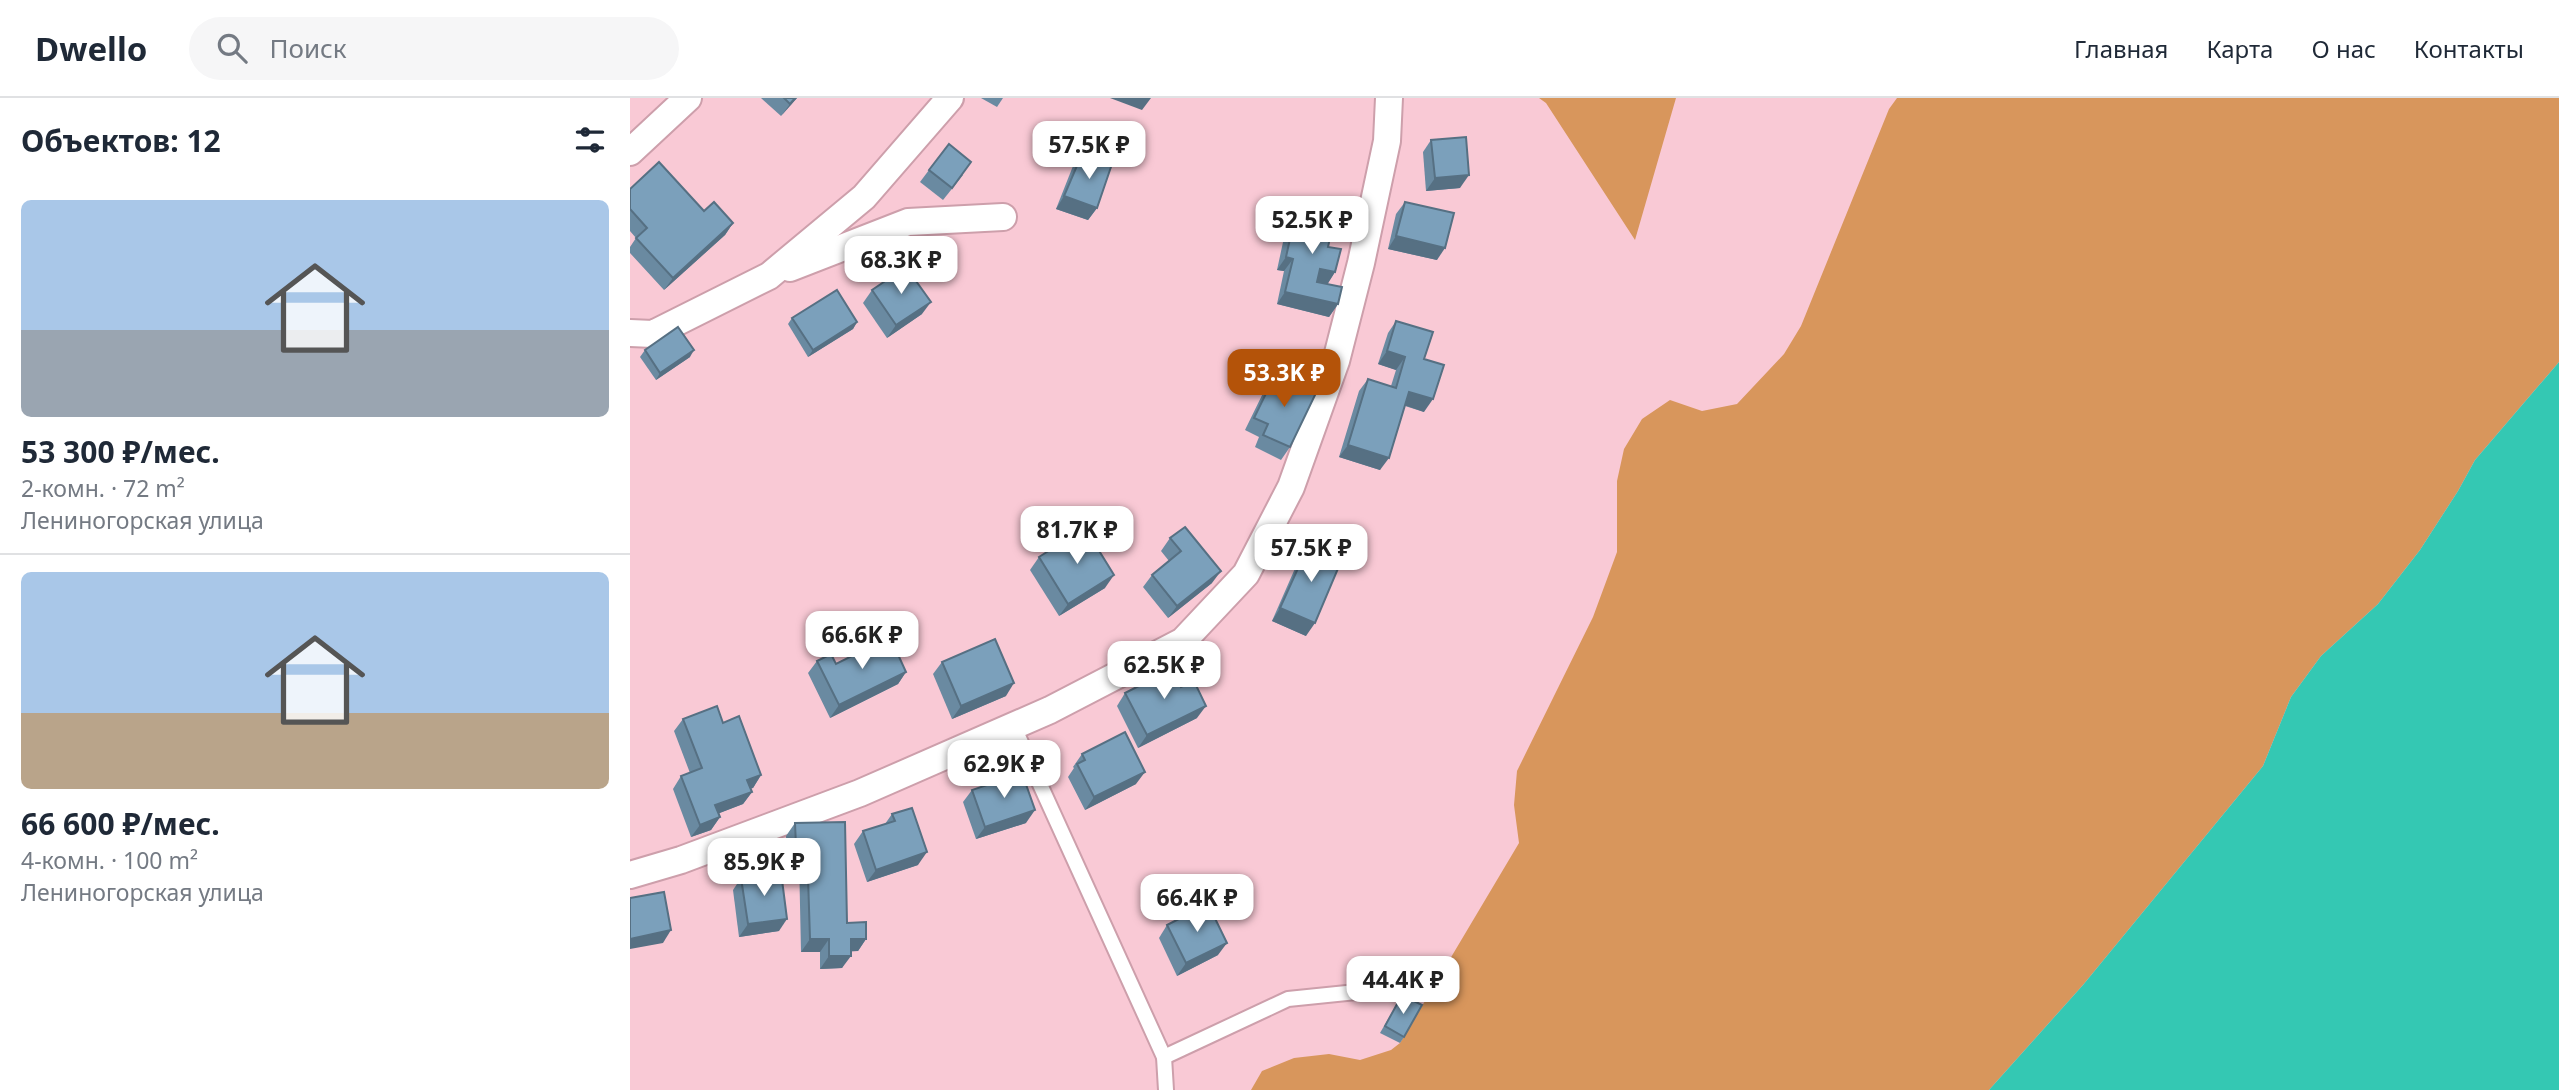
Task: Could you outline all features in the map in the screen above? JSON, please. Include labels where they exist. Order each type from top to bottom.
[{"type":"street","points":[[630,152],[688,98]]},
{"type":"street","points":[[769,276],[864,197],[950,98]]},
{"type":"street","points":[[630,875],[681,860],[860,793],[1051,710],[1183,641],[1246,575],[1291,487],[1336,361],[1362,263],[1387,141],[1389,98]]},
{"type":"street","points":[[630,333],[653,334],[769,276],[908,222],[1003,217]]},
{"type":"lane","points":[[1013,725],[1164,1057],[1166,1090]]},
{"type":"lane","points":[[1164,1057],[1289,999],[1376,990]]},
{"type":"shaded area","points":[[1539,98],[1676,98],[1635,240],[1546,103]]},
{"type":"shaded area","points":[[1897,98],[2559,98],[2559,362],[2475,460],[2420,550],[2378,604],[2321,656],[2291,697],[2263,766],[2083,985],[1989,1090],[1251,1090],[1262,1071],[1294,1058],[1329,1054],[1360,1060],[1391,1050],[1400,1043],[1519,843],[1514,805],[1517,771],[1593,617],[1617,552],[1617,481],[1624,449],[1642,419],[1670,400],[1702,411],[1737,404],[1784,354],[1801,326],[1889,109]]},
{"type":"shaded area","points":[[2559,362],[2559,1090],[1989,1090],[2083,985],[2263,766],[2291,697],[2321,656],[2378,604],[2420,550],[2475,460]]},
{"type":"building","points":[[784,98],[795,98],[790,104]]},
{"type":"building","points":[[1466,137],[1469,175],[1435,178],[1431,140]]},
{"type":"building","points":[[949,144],[971,162],[952,188],[929,170]]},
{"type":"building","points":[[1082,154],[1112,164],[1097,208],[1064,196]]},
{"type":"building","points":[[659,162],[704,211],[714,202],[733,223],[673,278],[636,238],[647,228],[630,209],[630,189]]},
{"type":"building","points":[[1405,202],[1454,213],[1445,248],[1396,236]]},
{"type":"building","points":[[1297,207],[1335,215],[1328,247],[1341,249],[1335,272],[1320,269],[1317,282],[1342,287],[1338,304],[1285,292],[1293,259],[1286,257]]},
{"type":"building","points":[[906,267],[931,302],[896,325],[872,290]]},
{"type":"building","points":[[837,290],[857,322],[813,350],[792,318]]},
{"type":"building","points":[[1396,321],[1433,332],[1424,359],[1444,365],[1433,399],[1409,392],[1389,458],[1348,445],[1368,379],[1396,388],[1405,357],[1387,351]]},
{"type":"building","points":[[678,327],[694,350],[660,373],[645,350]]},
{"type":"building","points":[[1276,373],[1316,393],[1290,447],[1263,435],[1268,424],[1254,418]]},
{"type":"building","points":[[1185,527],[1221,571],[1177,606],[1152,575],[1181,551],[1170,538]]},
{"type":"building","points":[[1085,528],[1114,575],[1068,604],[1039,557]]},
{"type":"building","points":[[1309,544],[1342,559],[1315,623],[1280,608]]},
{"type":"building","points":[[890,637],[906,672],[839,705],[817,661],[831,654],[836,664]]},
{"type":"building","points":[[995,639],[1014,683],[961,706],[942,662]]},
{"type":"building","points":[[1172,669],[1181,687],[1194,681],[1206,706],[1147,735],[1125,693]]},
{"type":"building","points":[[717,706],[723,723],[739,716],[761,775],[747,780],[752,792],[715,805],[720,817],[700,825],[681,776],[702,768],[683,719]]},
{"type":"building","points":[[1125,732],[1145,772],[1094,797],[1077,764],[1085,760],[1082,754]]},
{"type":"building","points":[[1022,773],[1035,810],[985,827],[972,790]]},
{"type":"building","points":[[912,808],[927,852],[876,870],[863,831],[895,821],[892,814]]},
{"type":"building","points":[[845,822],[847,923],[866,922],[866,939],[851,939],[851,956],[829,956],[829,939],[810,939],[807,846],[796,846],[795,823]]},
{"type":"building","points":[[781,872],[787,919],[748,924],[741,878]]},
{"type":"building","points":[[664,892],[671,930],[630,939],[630,898]]},
{"type":"building","points":[[1208,904],[1227,943],[1186,963],[1167,925]]},
{"type":"building","points":[[1402,995],[1422,1005],[1404,1037],[1385,1026]]}]
